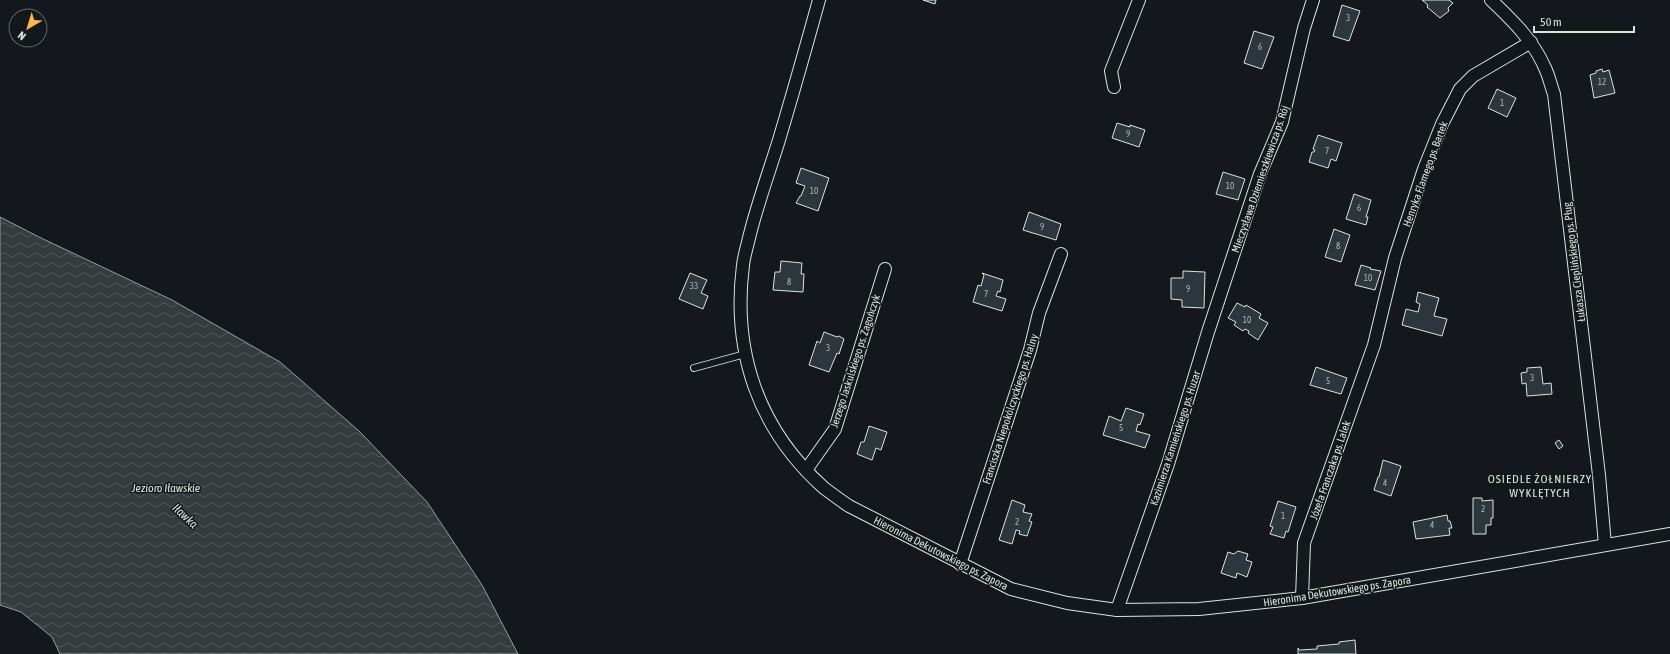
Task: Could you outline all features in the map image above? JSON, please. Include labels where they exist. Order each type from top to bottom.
[{"type":"street","name":"Hieronima Dekutowskiego ps. Zapora","points":[[819,0],[786,118],[754,220],[743,264],[740,315],[745,354],[750,377],[763,408],[781,440],[806,470],[825,488],[848,506],[1011,589],[1067,603],[1117,610],[1199,609],[1302,598],[1670,534]]},
{"type":"street","points":[[1114,87],[1111,71],[1139,0]]},
{"type":"street","name":"Mieczysława Dziemieszkiewicza ps. Rój","points":[[1231,264],[1260,174],[1282,122],[1304,28],[1313,0]]},
{"type":"street","name":"Łukasza Cieplińskiego ps. Pług","points":[[1491,0],[1531,42],[1545,67],[1554,94],[1599,475],[1604,545]]},
{"type":"street","name":"Henryka Flamego ps. Bartek","points":[[1374,345],[1396,258],[1424,169],[1442,124],[1460,89],[1473,76],[1531,42]]},
{"type":"street","name":"Franciszka Niepokólczyckiego ps. Halny","points":[[960,564],[1030,350],[1039,313],[1061,254]]},
{"type":"street","name":"Kazimierza Kamieńskiego ps. Huzar","points":[[1117,610],[1168,464],[1231,264]]},
{"type":"street","name":"Jerzego Jaskulskiego ps. Zagończyk","points":[[806,470],[835,429],[885,269]]},
{"type":"street","name":"Józefa Franczaka ps. Lalek","points":[[1302,598],[1304,543],[1374,345]]},
{"type":"lane","points":[[694,368],[745,354]]},
{"type":"water","name":"Jezioro Iławskie","points":[[0,217],[172,300],[280,362],[359,431],[427,502],[482,585],[518,654],[60,654],[52,637],[21,612],[0,605]]},
{"type":"building","points":[[923,0],[936,0],[935,4]]},
{"type":"building","points":[[1422,0],[1449,0],[1453,3],[1448,8],[1449,11],[1440,18],[1427,7],[1428,5]]},
{"type":"building","points":[[1342,5],[1360,11],[1349,41],[1333,36]]},
{"type":"building","points":[[1254,31],[1274,37],[1262,69],[1244,63]]},
{"type":"building","points":[[1602,69],[1603,72],[1609,70],[1615,93],[1594,98],[1590,75]]},
{"type":"building","points":[[1497,89],[1516,98],[1507,117],[1488,108]]},
{"type":"building","points":[[1117,123],[1130,127],[1130,125],[1145,130],[1139,147],[1112,138]]},
{"type":"building","points":[[1318,135],[1342,143],[1336,161],[1331,159],[1328,168],[1309,162],[1312,152],[1315,150],[1313,149]]},
{"type":"building","points":[[801,168],[829,178],[818,211],[796,203],[805,186],[796,183]]},
{"type":"building","points":[[1223,172],[1245,179],[1238,200],[1216,194]]},
{"type":"building","points":[[1354,194],[1371,200],[1366,217],[1368,217],[1366,225],[1346,219]]},
{"type":"building","points":[[1029,212],[1061,224],[1056,240],[1023,230]]},
{"type":"building","points":[[1334,229],[1350,235],[1341,262],[1325,257]]},
{"type":"building","points":[[781,261],[802,263],[801,274],[804,274],[803,292],[773,290],[775,272],[780,272]]},
{"type":"building","points":[[1361,265],[1371,268],[1370,269],[1381,271],[1375,290],[1355,285]]},
{"type":"building","points":[[1183,271],[1205,272],[1204,308],[1182,307],[1182,300],[1171,299],[1171,278],[1183,278]]},
{"type":"building","points":[[690,273],[707,280],[701,293],[708,296],[703,309],[679,299]]},
{"type":"building","points":[[982,273],[1003,280],[1000,292],[998,291],[996,296],[1006,299],[1002,311],[973,302],[978,285],[981,286],[984,275]]},
{"type":"building","points":[[1418,292],[1439,298],[1434,316],[1447,319],[1442,336],[1402,325],[1406,309],[1418,312],[1420,304],[1416,302]]},
{"type":"building","points":[[1237,303],[1245,307],[1246,305],[1261,314],[1259,318],[1268,323],[1258,340],[1248,333],[1249,331],[1245,329],[1243,331],[1234,325],[1236,322],[1228,318]]},
{"type":"building","points":[[824,332],[844,339],[839,354],[837,353],[829,372],[809,365],[817,341],[820,343]]},
{"type":"building","points":[[1316,367],[1347,378],[1341,394],[1310,385]]},
{"type":"building","points":[[1541,367],[1543,384],[1551,383],[1552,394],[1527,396],[1526,383],[1522,384],[1521,373],[1527,372],[1527,368]]},
{"type":"building","points":[[1126,408],[1144,414],[1136,431],[1150,435],[1145,448],[1103,435],[1109,416],[1121,421]]},
{"type":"building","points":[[869,426],[887,432],[881,450],[876,448],[872,460],[857,454],[861,442],[864,442]]},
{"type":"building","points":[[1559,440],[1563,446],[1559,449],[1555,443]]},
{"type":"building","points":[[1383,460],[1401,466],[1391,496],[1374,490]]},
{"type":"building","points":[[1473,498],[1482,498],[1482,501],[1493,500],[1493,518],[1491,518],[1491,525],[1486,525],[1486,534],[1473,534]]},
{"type":"building","points":[[1012,500],[1025,505],[1023,512],[1032,514],[1029,521],[1032,522],[1027,536],[1019,534],[1020,531],[1016,530],[1012,544],[999,540]]},
{"type":"building","points":[[1278,501],[1296,507],[1288,532],[1286,531],[1284,538],[1270,534],[1273,527],[1270,526]]},
{"type":"building","points":[[1447,515],[1448,521],[1450,521],[1452,528],[1449,528],[1450,535],[1416,539],[1413,522]]},
{"type":"building","points":[[1238,551],[1248,554],[1246,560],[1252,562],[1247,577],[1237,573],[1236,578],[1221,573],[1228,552],[1234,554]]},
{"type":"building","points":[[1355,640],[1356,654],[1298,654],[1298,648],[1299,650],[1317,649],[1317,646],[1339,644],[1339,642]]},
{"type":"district","name":"OSIEDLE ŻOŁNIERZY WYKLĘTYCH","points":[[1540,486]]},
{"type":"water label","name":"Iławka","points":[[185,516]]}]
